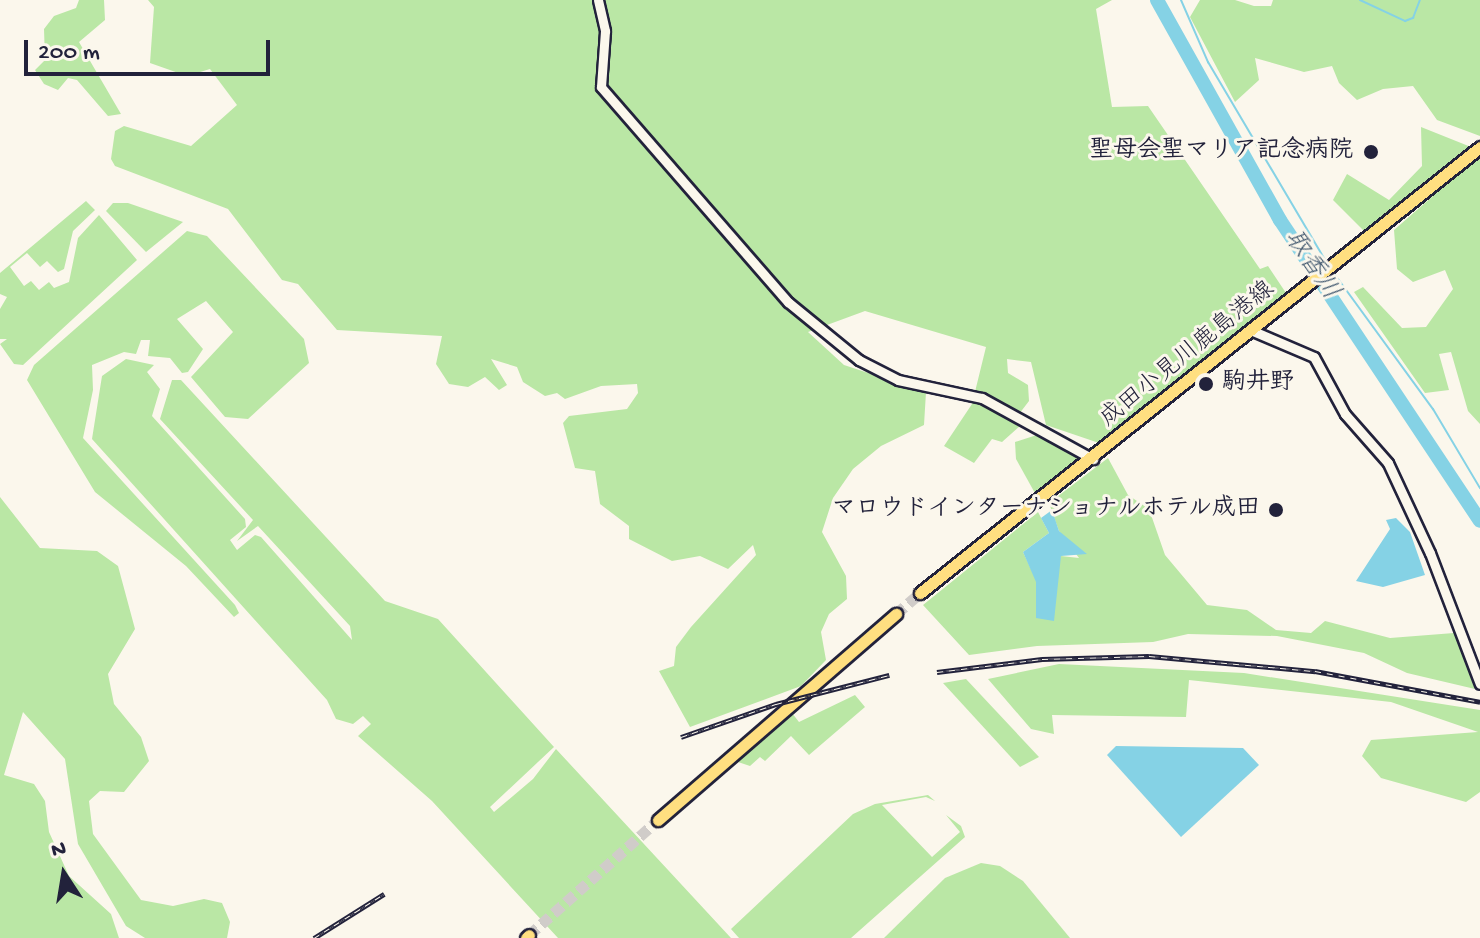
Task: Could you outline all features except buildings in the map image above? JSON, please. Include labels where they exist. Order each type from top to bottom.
[{"type":"main road","name":"成田小見川鹿島港線","points":[[920,593],[1377,233],[1480,147]]},
{"type":"main road","points":[[658,820],[896,614]]},
{"type":"street","points":[[598,0],[605,31],[601,87],[788,302],[859,360],[898,380],[982,398],[1093,459]]},
{"type":"street","points":[[1253,331],[1314,357],[1345,414],[1388,463],[1430,553],[1480,684]]},
{"type":"green space","points":[[79,0],[104,0],[105,20],[79,42],[121,114],[108,116],[77,80],[68,78],[58,90],[44,84],[35,70],[45,60],[44,29],[54,16],[76,8]]},
{"type":"green space","points":[[148,0],[1112,0],[1096,9],[1112,107],[1148,106],[1260,269],[1268,266],[1286,293],[1099,443],[1046,425],[1031,362],[1007,359],[1008,373],[1028,385],[1029,401],[1016,418],[1020,426],[1002,442],[992,439],[974,463],[944,446],[972,404],[986,347],[865,311],[808,332],[844,365],[926,392],[924,425],[881,446],[853,469],[833,498],[822,532],[846,576],[847,599],[829,614],[821,632],[826,660],[801,686],[690,727],[659,671],[674,666],[676,647],[756,555],[753,545],[728,569],[700,556],[672,561],[629,539],[629,526],[600,504],[595,471],[575,468],[563,423],[569,416],[627,409],[638,393],[637,384],[601,386],[565,399],[557,393],[545,396],[523,382],[517,367],[491,359],[507,385],[499,390],[485,377],[468,387],[449,384],[436,364],[442,336],[337,330],[298,284],[282,280],[228,209],[115,166],[111,159],[115,131],[124,126],[191,146],[237,105],[210,69],[187,76],[150,63],[154,7]]},
{"type":"green space","points":[[1200,0],[1235,0],[1254,6],[1271,6],[1273,0],[1480,0],[1480,136],[1437,120],[1413,86],[1383,89],[1357,100],[1339,83],[1332,66],[1304,72],[1255,58],[1259,80],[1235,102],[1190,17]]},
{"type":"green space","points":[[1421,127],[1471,147],[1366,233],[1333,200],[1347,174],[1389,200],[1422,166]]},
{"type":"green space","points":[[1480,155],[1480,424],[1468,411],[1451,352],[1439,354],[1449,390],[1425,393],[1354,292],[1363,287],[1402,328],[1426,327],[1453,289],[1445,270],[1413,282],[1397,269],[1394,230]]},
{"type":"green space","points":[[86,201],[95,210],[73,231],[64,269],[58,272],[47,261],[40,267],[27,253],[10,267],[24,286],[31,281],[39,290],[49,282],[54,288],[69,282],[78,238],[99,215],[137,260],[23,365],[14,364],[0,344],[7,339],[0,339],[0,309],[7,297],[0,294],[0,273]]},
{"type":"green space","points":[[113,203],[128,203],[183,222],[146,252],[106,211]]},
{"type":"green space","points":[[187,231],[207,236],[304,339],[309,363],[248,419],[225,417],[191,377],[233,332],[206,301],[177,319],[203,349],[188,372],[182,373],[170,358],[148,356],[150,340],[141,340],[136,354],[124,352],[92,365],[93,390],[83,438],[235,605],[239,613],[234,617],[186,566],[95,492],[27,380],[34,365]]},
{"type":"green space","points":[[126,359],[154,365],[147,372],[160,389],[152,416],[245,519],[246,527],[230,540],[237,550],[255,535],[261,537],[352,640],[350,626],[258,526],[237,541],[253,520],[160,419],[172,380],[181,380],[385,601],[438,619],[554,747],[490,807],[494,812],[533,779],[556,749],[731,938],[558,938],[432,801],[358,736],[371,724],[363,716],[353,724],[336,719],[327,700],[92,439],[102,376]]},
{"type":"green space","points":[[1043,433],[1083,456],[1036,495],[1016,459],[1015,442]]},
{"type":"green space","points":[[1108,458],[1128,495],[1149,509],[1165,555],[1207,605],[1247,610],[1276,630],[1311,633],[1325,621],[1390,638],[1454,633],[1475,689],[1407,673],[1364,653],[1277,636],[1188,634],[1153,642],[1037,646],[969,655],[923,605],[1038,512],[1049,533],[1023,552],[1037,582],[1036,618],[1061,556],[1079,558],[1059,531],[1049,503]]},
{"type":"green space","points":[[0,497],[40,548],[97,551],[118,566],[135,629],[108,674],[114,704],[141,737],[149,761],[124,792],[100,791],[89,801],[93,834],[141,900],[173,906],[204,899],[222,903],[230,922],[227,938],[145,938],[126,926],[78,844],[65,759],[23,712],[4,775],[34,784],[45,801],[49,832],[69,876],[111,914],[119,938],[0,938]]},
{"type":"green space","points":[[1059,664],[1244,673],[1480,710],[1480,792],[1466,802],[1381,778],[1362,756],[1371,740],[1478,732],[1391,702],[1189,680],[1186,717],[1052,715],[1054,734],[1031,729],[988,679]]},
{"type":"green space","points":[[966,679],[1039,757],[1020,767],[943,683]]},
{"type":"green space","points":[[855,695],[865,707],[809,755],[791,736],[765,761],[760,757],[750,766],[735,761],[792,713],[799,722]]},
{"type":"green space","points":[[928,795],[935,801],[926,797],[882,805],[932,857],[960,832],[946,815],[961,826],[965,837],[851,938],[739,938],[731,929],[853,814],[875,804]]},
{"type":"green space","points":[[981,863],[1000,866],[1023,881],[1070,938],[884,938],[945,878]]},
{"type":"water","points":[[1052,510],[1059,531],[1087,554],[1061,556],[1054,621],[1036,618],[1036,582],[1023,552],[1049,533],[1041,518]]},
{"type":"water","points":[[1396,518],[1410,532],[1425,575],[1383,587],[1356,581],[1390,529],[1386,520]]},
{"type":"water","points":[[1116,746],[1243,748],[1259,765],[1181,837],[1107,755]]},
{"type":"waterway","name":"取香川","points":[[1157,0],[1280,220],[1480,521]]},
{"type":"waterway","points":[[1181,0],[1208,62],[1327,263]]},
{"type":"waterway","points":[[1360,0],[1405,21],[1413,18],[1420,0]]},
{"type":"waterway","points":[[1333,272],[1433,409],[1480,488]]},
{"type":"tunnel","points":[[896,614],[920,593]]},
{"type":"tunnel","points":[[529,935],[658,820]]},
{"type":"railway","points":[[937,672],[1042,659],[1149,656],[1315,671],[1480,702]]},
{"type":"railway","points":[[681,737],[776,704],[889,675]]},
{"type":"railway","points":[[314,938],[384,894]]},
{"type":"place","name":"聖母会聖マリア記念病院","points":[[1371,152]]},
{"type":"place","name":"駒井野","points":[[1206,384]]},
{"type":"place","name":"マロウドインターナショナルホテル成田","points":[[1276,510]]}]
